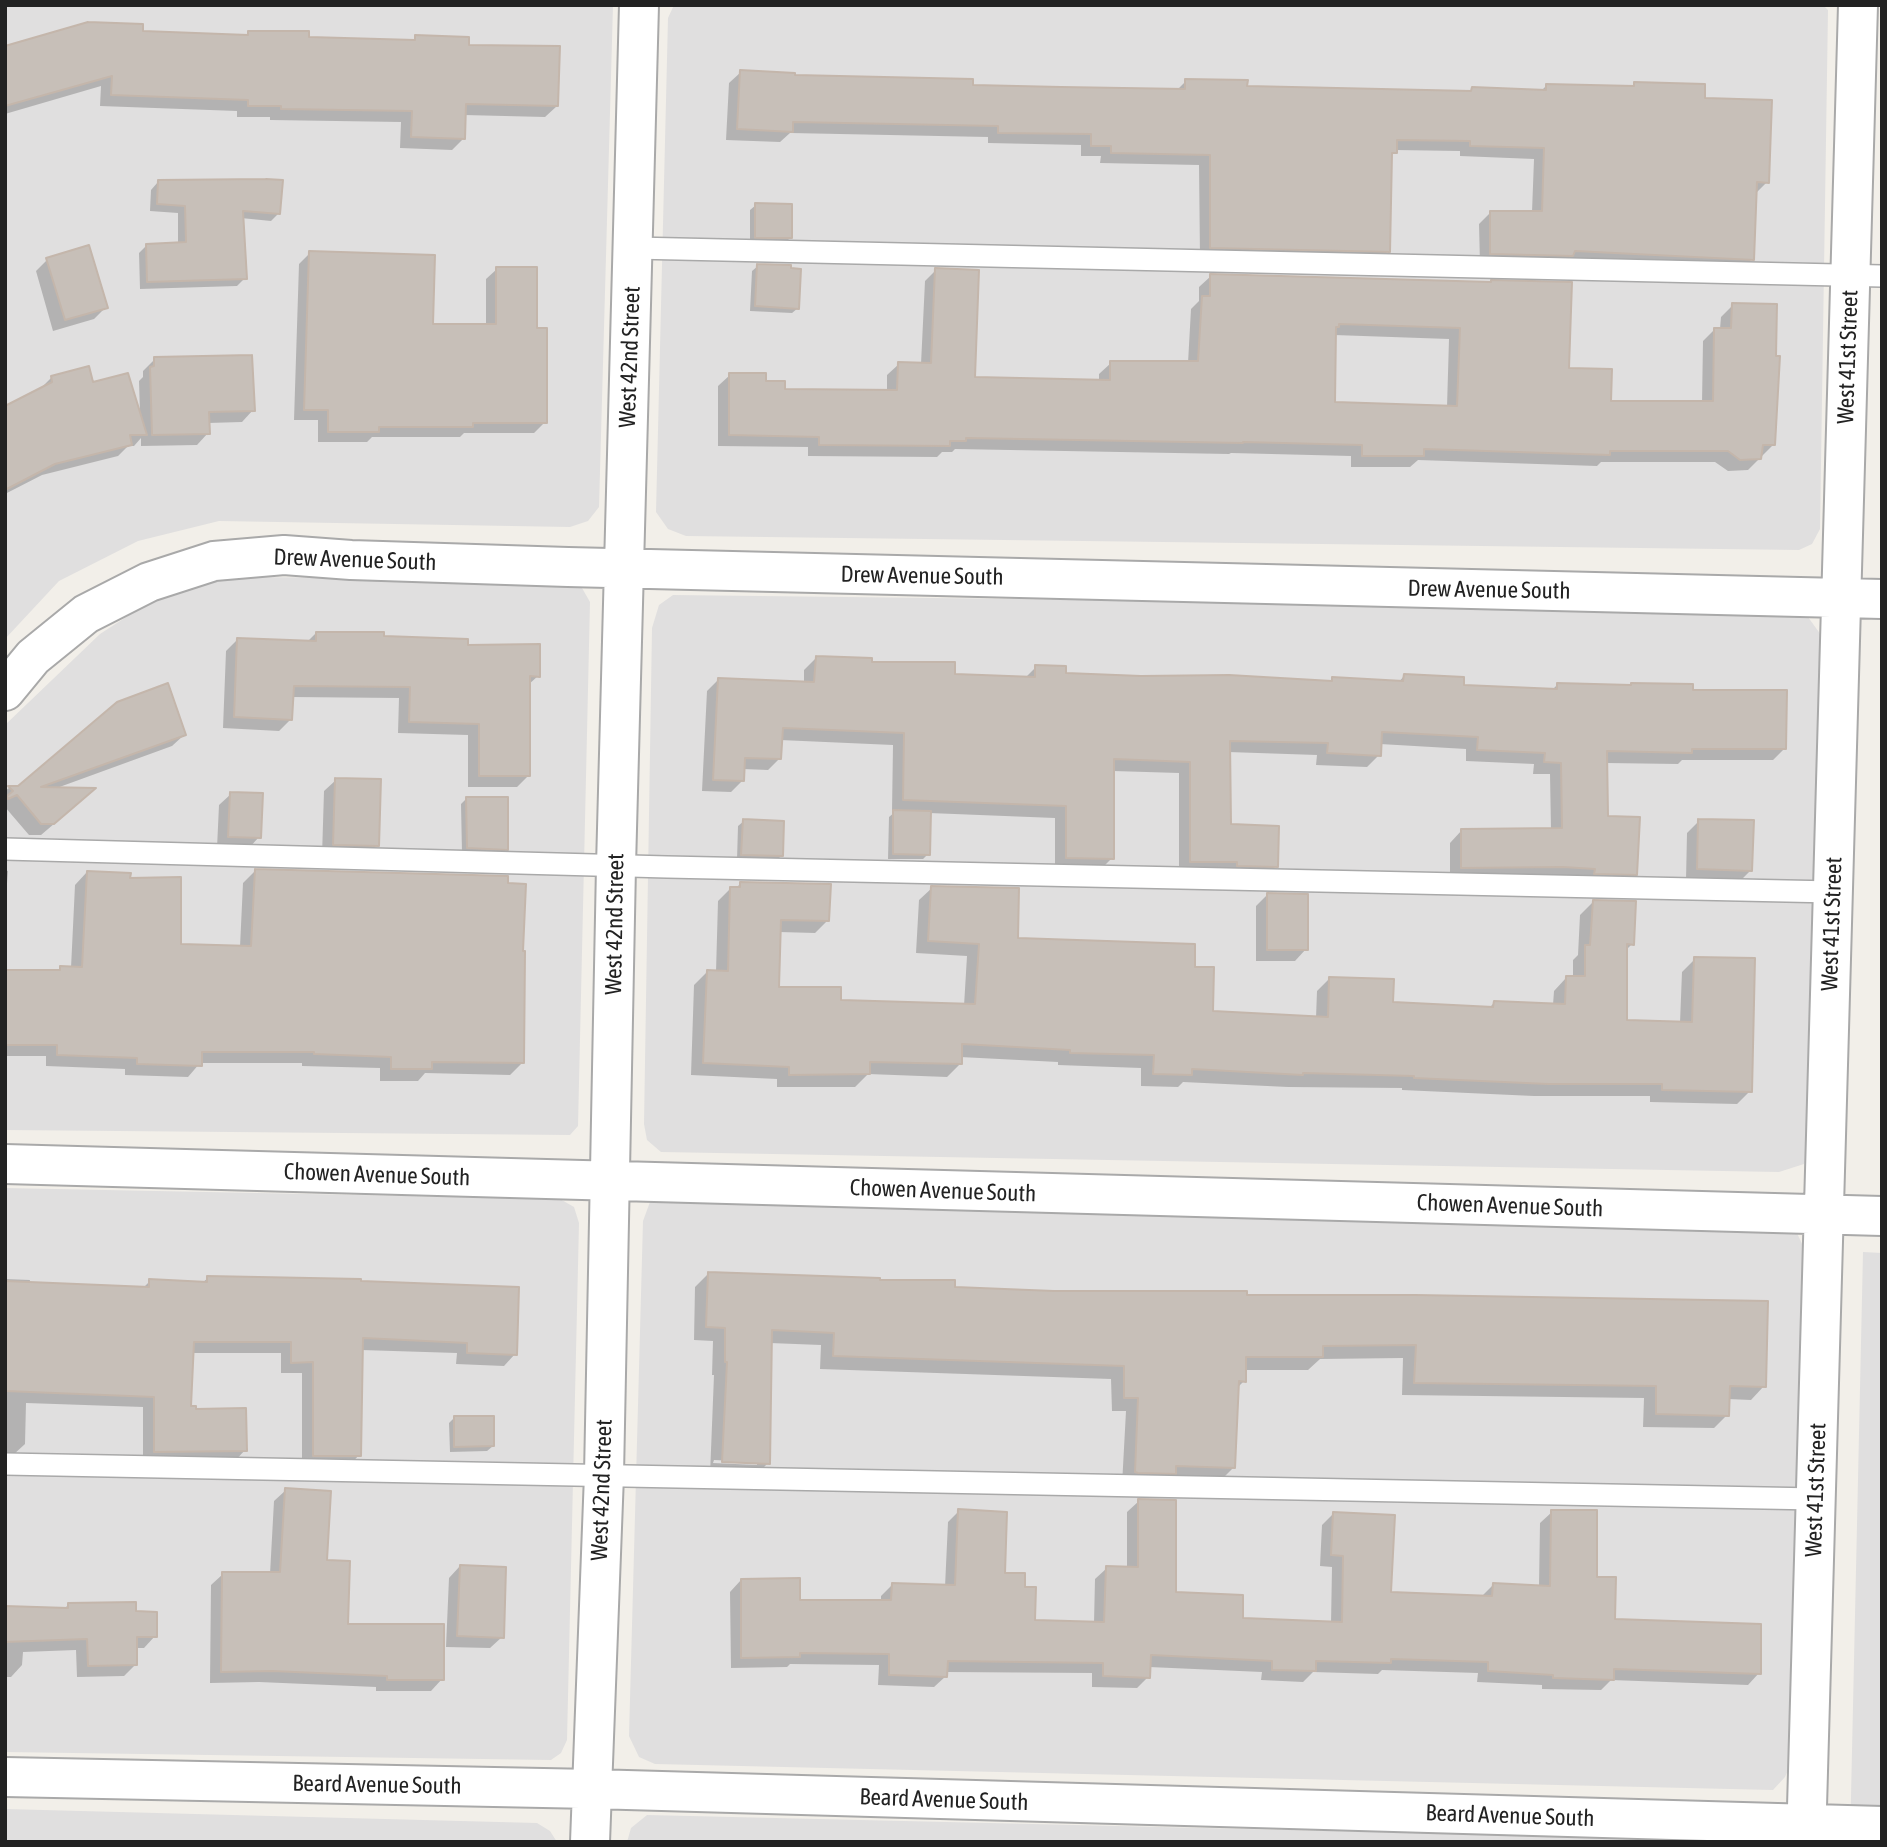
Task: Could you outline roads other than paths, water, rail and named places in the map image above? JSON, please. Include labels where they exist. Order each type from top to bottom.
[{"type":"street","name":"West 42nd Street","points":[[590,1842],[604,1475],[616,866],[639,5]]},
{"type":"street","name":"West 41st Street","points":[[1807,1833],[1841,599],[1866,276],[1858,5]]},
{"type":"street","name":"Drew Avenue South","points":[[5,691],[33,657],[86,614],[149,582],[214,561],[284,555],[351,560],[624,568],[1882,599]]},
{"type":"street","name":"Chowen Avenue South","points":[[5,1164],[1882,1216]]},
{"type":"street","name":"Beard Avenue South","points":[[5,1777],[592,1789],[1807,1833],[1882,1826]]},
{"type":"lane","points":[[634,248],[1866,276]]},
{"type":"lane","points":[[5,849],[616,866],[1833,892]]},
{"type":"lane","points":[[5,1464],[1816,1499]]}]
